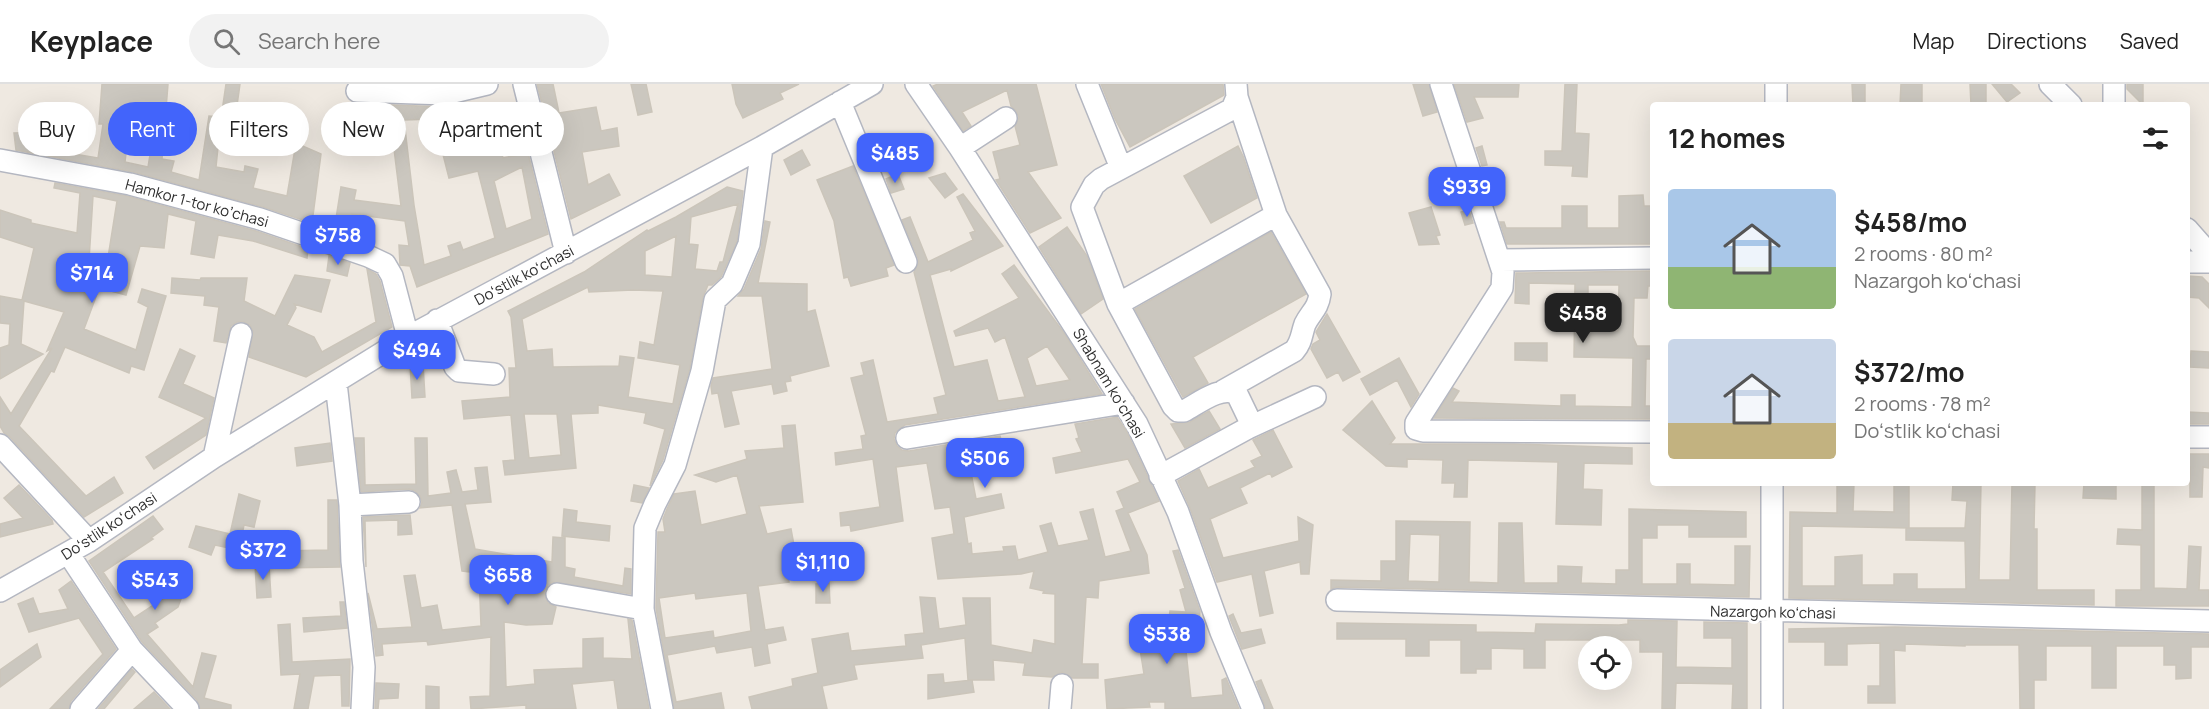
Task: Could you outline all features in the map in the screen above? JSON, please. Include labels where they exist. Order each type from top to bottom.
[{"type":"street","points":[[524,84],[566,253]]},
{"type":"street","name":"Shabnam koʻchasi","points":[[916,84],[1124,402],[1178,512],[1221,633],[1252,709]]},
{"type":"street","points":[[1087,84],[1121,168]]},
{"type":"street","points":[[1441,84],[1500,260],[1503,273],[1502,288],[1416,423],[1416,429],[1423,431],[1650,432]]},
{"type":"street","points":[[1776,84],[1776,102]]},
{"type":"street","points":[[2050,84],[2069,102]]},
{"type":"street","points":[[2114,84],[2114,102]]},
{"type":"street","points":[[357,91],[445,94],[483,85]]},
{"type":"street","name":"Doʻstlik koʻchasi","points":[[0,591],[89,541],[214,457],[437,320],[762,147],[869,85]]},
{"type":"street","points":[[1237,90],[1276,215],[1320,294],[1318,306],[1306,323],[1301,343],[1294,351],[1184,411],[1175,409],[1118,304],[1082,207],[1094,185],[1121,168],[1232,109],[1237,90]]},
{"type":"street","points":[[840,102],[906,262]]},
{"type":"street","points":[[960,148],[1006,118]]},
{"type":"street","points":[[662,709],[643,609],[645,528],[675,465],[702,371],[715,300],[732,284],[750,244],[762,147]]},
{"type":"street","name":"Hamkor 1-tor koʼchasi","points":[[0,160],[130,184],[260,219],[368,256],[385,264],[392,276],[408,337]]},
{"type":"street","points":[[1118,304],[1276,215]]},
{"type":"street","points":[[2190,232],[2209,254]]},
{"type":"street","points":[[1500,260],[1650,258]]},
{"type":"street","points":[[2190,262],[2209,262]]},
{"type":"street","points":[[437,320],[455,367],[459,371],[494,374]]},
{"type":"street","points":[[214,457],[241,334]]},
{"type":"street","points":[[336,383],[350,505],[352,561],[364,667],[362,709]]},
{"type":"street","points":[[1223,391],[1237,394],[1250,421],[1248,428]]},
{"type":"street","points":[[1160,476],[1248,428],[1315,397]]},
{"type":"street","points":[[908,438],[1124,402]]},
{"type":"street","points":[[2190,437],[2209,437]]},
{"type":"street","points":[[0,445],[89,541]]},
{"type":"street","points":[[1772,486],[1772,709]]},
{"type":"street","points":[[350,505],[409,502]]},
{"type":"street","points":[[68,553],[132,650],[188,709]]},
{"type":"street","points":[[557,594],[643,609]]},
{"type":"street","name":"Nazargoh koʻchasi","points":[[1337,600],[2209,621]]},
{"type":"street","points":[[81,709],[132,650]]},
{"type":"street","points":[[1060,709],[1062,686]]},
{"type":"building","points":[[102,84],[168,84],[167,102],[108,102],[108,156],[126,156],[125,162],[148,167],[150,156],[162,156],[162,159],[174,161],[171,172],[199,180],[209,116],[209,156],[217,156],[216,167],[244,172],[245,166],[258,169],[253,188],[287,196],[294,156],[309,156],[309,149],[321,154],[312,223],[263,207],[133,172],[48,156],[98,158],[103,124],[99,124]]},
{"type":"building","points":[[226,84],[240,84],[237,102],[223,102]]},
{"type":"building","points":[[537,84],[553,84],[557,102],[542,102]]},
{"type":"building","points":[[631,84],[646,84],[652,112],[638,115]]},
{"type":"building","points":[[732,84],[799,84],[780,93],[783,99],[743,118],[736,104]]},
{"type":"building","points":[[938,84],[1036,84],[1057,165],[1028,172],[1061,218],[1030,233],[996,180],[1000,179],[993,152],[1020,145],[1015,126],[1019,117],[1011,106],[1007,90],[962,112],[971,126],[963,131],[933,86]]},
{"type":"building","points":[[1101,84],[1223,84],[1224,95],[1130,147],[1115,119]]},
{"type":"building","points":[[1413,84],[1429,84],[1437,112],[1423,116]]},
{"type":"building","points":[[1454,84],[1519,84],[1518,97],[1474,97],[1483,118],[1467,122]]},
{"type":"building","points":[[1565,84],[1577,84],[1575,133],[1589,134],[1587,177],[1572,176],[1573,166],[1545,165],[1545,151],[1562,151]]},
{"type":"building","points":[[1852,84],[1865,84],[1865,102],[1853,102]]},
{"type":"building","points":[[1901,84],[1922,84],[1922,102],[1900,102]]},
{"type":"building","points":[[1970,84],[1986,84],[1986,102],[1971,102]]},
{"type":"building","points":[[1992,84],[2011,84],[2020,93],[2007,102]]},
{"type":"building","points":[[2127,84],[2143,84],[2143,102],[2140,102],[2127,89]]},
{"type":"building","points":[[406,106],[418,106],[418,120],[406,120]]},
{"type":"building","points":[[596,107],[601,131],[617,128],[619,146],[582,152],[588,185],[609,174],[620,195],[571,219],[555,156],[564,156],[564,112]]},
{"type":"building","points":[[14,133],[18,133],[18,150],[16,150]]},
{"type":"building","points":[[406,137],[424,265],[451,256],[448,246],[460,242],[463,250],[495,238],[478,171],[449,178],[443,156],[502,156],[503,158],[529,156],[548,234],[417,287],[410,266],[400,265],[399,245],[409,246],[405,221],[352,214],[348,236],[334,231],[341,187],[356,190],[354,200],[401,206],[395,156],[406,156]],"holes":[[[522,167],[532,219],[506,229],[494,181]]]},
{"type":"building","points":[[1238,146],[1257,198],[1211,223],[1184,176]]},
{"type":"building","points":[[1482,146],[1487,165],[1482,166],[1476,148]]},
{"type":"building","points":[[802,150],[810,165],[791,175],[784,160]]},
{"type":"building","points":[[853,166],[894,265],[886,268],[888,276],[851,286],[848,277],[844,278],[834,221],[817,180]]},
{"type":"building","points":[[945,173],[957,189],[945,198],[929,178]]},
{"type":"building","points":[[898,174],[904,189],[891,193],[886,179]]},
{"type":"building","points":[[55,183],[127,196],[256,231],[308,249],[307,258],[253,241],[218,235],[214,258],[191,254],[196,221],[168,214],[164,248],[140,246],[126,295],[103,289],[117,201],[93,196],[87,293],[97,294],[84,329],[136,350],[148,307],[138,302],[142,289],[166,296],[144,370],[131,366],[129,373],[65,347],[54,372],[51,371],[19,426],[86,496],[114,477],[123,493],[84,517],[4,433],[0,426],[0,397],[11,414],[52,348],[47,351],[64,312],[24,301],[21,344],[43,354],[0,379],[0,348],[9,345],[10,324],[0,323],[0,296],[22,300],[34,248],[0,237],[0,210],[31,220],[31,223],[77,233],[80,193],[54,188]]},
{"type":"building","points":[[727,187],[743,191],[737,241],[721,277],[712,285],[708,285],[703,297],[690,368],[663,460],[650,486],[665,429],[644,423],[646,413],[598,405],[598,413],[571,414],[576,468],[505,475],[503,461],[515,460],[511,415],[464,419],[462,401],[510,397],[509,368],[516,368],[511,317],[508,311],[584,272],[647,230],[676,217]],"holes":[[[738,204],[723,262],[720,262],[717,271],[695,269],[698,245],[689,244],[691,217]],[[676,236],[672,277],[645,275],[645,251]],[[588,287],[589,292],[663,291],[654,345],[640,342],[638,358],[680,365],[673,404],[628,397],[634,358],[620,356],[619,366],[553,367],[552,349],[527,351],[522,319]],[[524,414],[557,414],[561,455],[529,458]]]},
{"type":"building","points":[[963,194],[1003,246],[951,271],[951,269],[930,275],[954,367],[987,360],[998,401],[1025,397],[1005,337],[995,342],[988,328],[956,336],[954,331],[1019,298],[1002,274],[1014,265],[1064,333],[1102,394],[905,425],[895,433],[894,439],[897,446],[909,451],[1000,436],[1003,446],[967,452],[976,499],[1001,494],[1004,508],[964,517],[972,554],[1004,551],[1003,547],[1015,546],[1018,560],[1048,552],[1040,526],[1051,523],[1058,546],[1089,540],[1080,512],[1093,509],[1105,557],[1131,551],[1116,511],[1124,508],[1117,492],[1140,482],[1128,459],[1056,473],[1053,458],[1082,452],[1076,439],[1079,438],[1075,424],[1117,417],[1126,430],[1159,501],[1128,513],[1147,555],[1149,573],[1099,581],[1098,598],[1086,597],[1082,664],[1098,664],[1098,678],[1072,678],[1062,672],[1052,677],[1023,675],[1025,663],[993,660],[994,680],[968,680],[965,638],[921,645],[923,658],[854,665],[857,679],[822,686],[827,709],[752,709],[749,697],[793,686],[792,679],[818,673],[812,639],[848,633],[851,651],[906,646],[905,635],[924,633],[920,597],[935,598],[939,629],[966,625],[963,598],[990,598],[991,645],[1032,653],[1034,640],[1055,644],[1055,594],[1043,593],[1044,591],[1030,588],[1034,571],[1021,574],[938,579],[932,538],[954,534],[950,507],[935,509],[927,463],[896,467],[903,521],[851,531],[850,525],[841,526],[840,513],[880,507],[873,459],[836,465],[835,453],[863,449],[861,436],[866,435],[851,378],[864,375],[861,363],[873,360],[887,422],[938,414],[934,398],[946,395],[914,272],[918,258],[902,220],[910,217],[928,262],[973,240],[970,233],[975,231],[957,197]],"holes":[[[1047,346],[1070,380],[1036,386],[1027,358]]]},
{"type":"building","points":[[1643,195],[1644,206],[1650,206],[1650,244],[1507,244],[1500,222],[1504,222],[1506,228],[1562,228],[1562,206],[1587,206],[1587,228],[1619,228],[1619,196]]},
{"type":"building","points":[[1431,207],[1440,235],[1436,236],[1439,244],[1419,245],[1409,213]]},
{"type":"building","points":[[1469,210],[1473,223],[1465,225],[1461,212]]},
{"type":"building","points":[[765,221],[770,222],[758,283],[807,284],[807,312],[815,310],[829,366],[790,376],[791,381],[785,382],[787,391],[774,394],[772,384],[731,391],[739,424],[725,427],[718,393],[712,394],[713,378],[772,369],[762,296],[738,296],[744,289],[761,249]]},
{"type":"building","points":[[1067,227],[1087,256],[1103,299],[1081,314],[1039,247]]},
{"type":"building","points":[[1271,232],[1306,294],[1193,357],[1208,383],[1183,397],[1135,309]]},
{"type":"building","points":[[329,256],[350,263],[347,276],[327,271]]},
{"type":"building","points":[[367,269],[376,274],[380,281],[392,327],[306,377],[249,357],[253,331],[250,325],[244,322],[237,322],[231,326],[226,343],[214,341],[219,307],[204,305],[205,296],[171,293],[172,278],[200,280],[201,278],[247,278],[244,301],[275,316],[295,275],[330,280],[321,312],[294,304],[296,308],[287,325],[314,337],[322,352],[376,322]]},
{"type":"building","points":[[1650,271],[1647,298],[1634,298],[1633,337],[1637,346],[1650,346],[1650,359],[1646,359],[1645,406],[1650,406],[1650,419],[1434,418],[1453,388],[1459,391],[1452,402],[1561,406],[1561,395],[1575,395],[1575,406],[1632,407],[1633,358],[1574,357],[1575,284],[1529,283],[1529,304],[1515,303],[1516,273]],"holes":[[[1588,285],[1619,285],[1618,331],[1588,330]]]},
{"type":"building","points":[[2190,276],[2202,277],[2209,284],[2209,308],[2199,298],[2190,297]]},
{"type":"building","points":[[1327,314],[1360,372],[1343,381],[1338,372],[1327,378],[1311,349],[1313,344],[1320,340],[1316,332]]},
{"type":"building","points":[[1515,343],[1547,343],[1547,361],[1515,360]]},
{"type":"building","points":[[180,349],[195,356],[183,384],[214,398],[206,435],[154,469],[146,457],[206,418],[159,397]]},
{"type":"building","points":[[2191,351],[2209,352],[2209,368],[2190,367]]},
{"type":"building","points":[[1399,358],[1419,394],[1411,407],[1397,380],[1370,395],[1361,379]]},
{"type":"building","points":[[410,364],[423,364],[425,397],[412,398]]},
{"type":"building","points":[[1372,401],[1395,438],[1390,444],[1514,444],[1632,448],[1632,464],[1584,463],[1583,489],[1602,490],[1601,525],[1556,524],[1558,462],[1468,460],[1467,497],[1454,497],[1455,483],[1442,483],[1443,460],[1407,459],[1407,467],[1386,466],[1343,430]]},
{"type":"building","points":[[1209,411],[1220,429],[1185,448],[1171,424],[1190,422]]},
{"type":"building","points":[[2190,412],[2209,413],[2209,424],[2190,424]]},
{"type":"building","points":[[795,425],[803,502],[759,506],[767,534],[791,529],[794,545],[784,546],[789,582],[758,586],[765,630],[783,627],[786,640],[767,644],[770,663],[755,666],[752,647],[717,653],[715,646],[667,655],[676,702],[721,693],[724,709],[674,709],[656,608],[658,532],[665,532],[663,519],[674,494],[695,491],[701,525],[747,514],[737,475],[716,482],[695,475],[747,459],[745,451],[784,448],[782,426]],"holes":[[[695,593],[696,599],[747,593],[751,631],[714,638],[713,631],[665,638],[659,598]]]},
{"type":"building","points":[[1273,430],[1292,467],[1272,477],[1270,473],[1240,488],[1247,503],[1210,519],[1223,558],[1299,541],[1298,517],[1313,525],[1309,574],[1301,574],[1300,562],[1264,571],[1273,613],[1260,616],[1252,574],[1217,582],[1178,481],[1199,469],[1208,488],[1255,467],[1251,461],[1262,456],[1253,440]]},
{"type":"building","points":[[355,438],[364,438],[365,485],[416,484],[415,438],[427,438],[428,496],[451,493],[447,472],[456,470],[462,492],[478,490],[475,468],[487,467],[491,502],[465,504],[475,549],[552,562],[553,537],[565,538],[565,567],[575,569],[574,577],[623,586],[625,568],[631,569],[631,594],[553,582],[544,592],[548,603],[556,607],[552,624],[526,625],[504,622],[506,687],[535,684],[534,670],[583,668],[583,639],[603,638],[603,658],[632,659],[628,619],[632,620],[649,709],[618,709],[614,680],[572,684],[576,709],[526,709],[526,705],[471,709],[470,697],[490,696],[491,637],[428,645],[427,641],[382,644],[383,655],[376,656],[368,593],[377,629],[412,627],[404,576],[415,575],[421,608],[437,605],[442,630],[481,626],[479,573],[462,571],[452,505],[420,508],[422,502],[420,496],[409,489],[361,492]]},
{"type":"building","points":[[330,443],[332,461],[297,466],[295,448]]},
{"type":"building","points":[[2190,454],[2209,454],[2209,468],[2203,467],[2202,497],[2190,497]]},
{"type":"building","points":[[19,485],[52,520],[53,524],[0,537],[0,524],[23,518],[4,498]]},
{"type":"building","points":[[634,485],[649,488],[642,503],[631,501]]},
{"type":"building","points":[[1837,486],[1854,486],[1853,511],[1894,512],[1894,486],[1909,486],[1909,528],[1965,528],[1967,501],[1952,500],[1953,486],[1981,486],[1979,580],[2010,580],[2012,486],[2035,486],[2037,590],[2094,590],[2094,605],[1789,598],[1790,512],[1837,513]],"holes":[[[1802,526],[1909,528],[1906,528],[1906,540],[1965,541],[1966,589],[1917,589],[1917,574],[1894,574],[1894,585],[1862,585],[1862,555],[1835,557],[1835,586],[1802,586]]]},
{"type":"building","points":[[2084,486],[2116,486],[2116,499],[2083,498]]},
{"type":"building","points":[[2142,486],[2154,486],[2154,588],[2187,589],[2189,546],[2201,547],[2199,590],[2209,590],[2209,606],[2116,606],[2116,590],[2141,590],[2141,545],[2117,544],[2118,529],[2142,530]]},
{"type":"building","points":[[239,494],[260,501],[254,527],[244,525],[239,550],[215,545],[211,555],[189,547],[196,526],[230,534]]},
{"type":"building","points":[[328,500],[337,500],[340,567],[280,568],[280,551],[328,550]]},
{"type":"building","points":[[564,509],[577,511],[576,522],[610,526],[609,541],[562,536]]},
{"type":"building","points":[[1629,509],[1746,512],[1746,537],[1689,537],[1689,525],[1657,525],[1657,538],[1642,538],[1642,584],[1677,584],[1677,564],[1690,564],[1690,584],[1735,585],[1735,546],[1750,546],[1749,597],[1337,587],[1331,589],[1331,580],[1381,581],[1381,561],[1396,561],[1396,521],[1470,522],[1469,582],[1498,583],[1499,523],[1522,523],[1524,583],[1558,583],[1558,566],[1582,567],[1581,583],[1616,584],[1616,570],[1629,570]],"holes":[[[1410,534],[1440,535],[1439,582],[1408,581]]]},
{"type":"building","points":[[410,515],[412,534],[398,535],[398,520],[365,521],[366,567],[363,517]]},
{"type":"building","points":[[153,516],[163,529],[151,538],[153,539],[103,572],[134,618],[187,583],[178,607],[155,623],[158,627],[147,634],[193,687],[202,653],[216,656],[204,698],[231,705],[231,709],[200,709],[197,700],[142,642],[89,561]]},
{"type":"building","points":[[1178,550],[1200,611],[1199,622],[1192,621],[1190,633],[1184,632],[1191,698],[1223,695],[1222,680],[1226,678],[1239,709],[1165,709],[1165,702],[1149,702],[1150,707],[1107,709],[1105,680],[1144,674],[1137,630],[1168,625],[1170,611],[1186,612],[1180,590],[1185,588],[1173,551]]},
{"type":"building","points":[[255,565],[269,565],[271,597],[257,598]]},
{"type":"building","points":[[71,581],[116,649],[71,701],[69,709],[50,709],[103,654],[79,618],[29,632],[18,604],[33,598],[39,614],[68,609],[59,590]]},
{"type":"building","points":[[829,583],[830,603],[816,603],[816,584]]},
{"type":"building","points":[[340,602],[344,602],[347,628],[304,632],[303,618],[341,616]]},
{"type":"building","points":[[1233,614],[1241,633],[1261,629],[1265,643],[1242,649],[1229,616]]},
{"type":"building","points":[[1628,620],[1677,621],[1676,667],[1732,668],[1732,638],[1704,638],[1704,622],[1747,623],[1747,709],[1732,709],[1733,684],[1676,683],[1675,709],[1662,709],[1663,652],[1640,652],[1640,640],[1632,640],[1632,636],[1578,636],[1578,640],[1545,640],[1545,668],[1524,668],[1524,649],[1491,648],[1491,669],[1476,669],[1476,673],[1461,673],[1461,640],[1429,640],[1429,656],[1406,656],[1406,639],[1337,639],[1337,623],[1476,625],[1476,632],[1535,633],[1536,624],[1628,624]]},
{"type":"building","points":[[290,624],[292,662],[350,659],[349,706],[342,706],[341,675],[314,676],[308,709],[294,709],[300,674],[281,675],[278,625]]},
{"type":"building","points":[[1895,627],[2209,634],[2209,647],[2191,647],[2191,678],[2176,679],[2176,665],[2164,665],[2164,646],[2116,646],[2116,688],[2092,688],[2092,646],[2046,646],[2046,680],[2034,680],[2034,709],[2020,709],[2019,645],[1905,644],[1905,651],[1894,650],[1895,703],[1868,703],[1868,686],[1880,686],[1880,643],[1847,644],[1847,665],[1825,665],[1825,642],[1789,642],[1789,629]]},
{"type":"building","points":[[37,644],[41,657],[0,687],[0,670]]},
{"type":"building","points":[[132,669],[135,672],[104,709],[98,709]]},
{"type":"building","points":[[943,674],[944,683],[972,680],[974,692],[928,699],[928,675]]},
{"type":"building","points":[[1261,680],[1273,709],[1266,709],[1256,682]]},
{"type":"building","points":[[376,683],[399,684],[398,698],[379,699],[378,709],[375,709]]},
{"type":"building","points":[[426,686],[439,687],[439,709],[426,709]]},
{"type":"building","points":[[154,692],[170,709],[134,709]]}]
